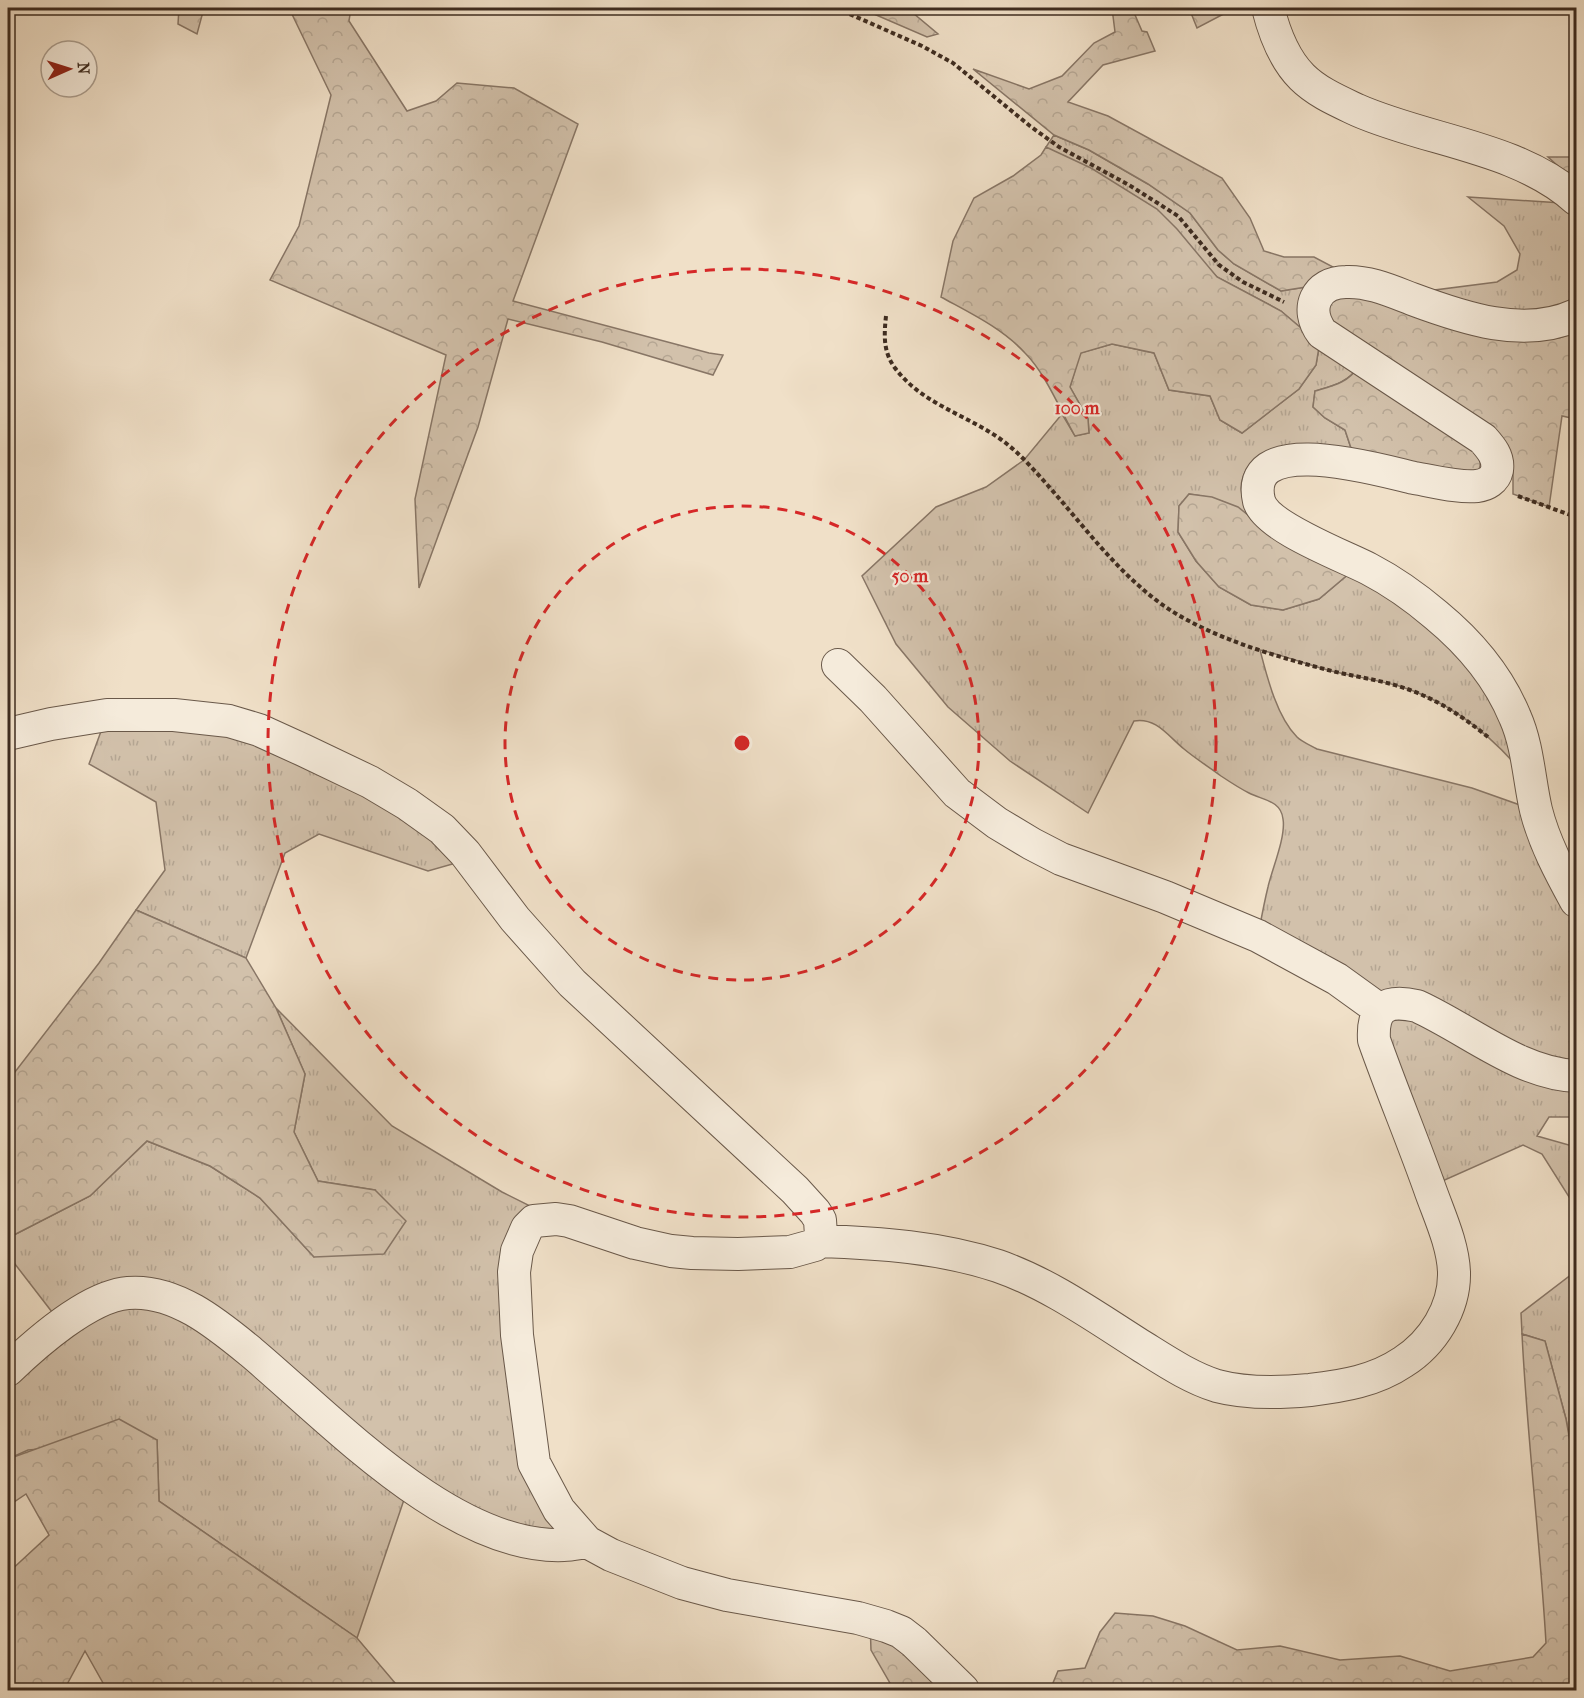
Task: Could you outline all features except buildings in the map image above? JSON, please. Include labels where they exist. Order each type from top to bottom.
[{"type":"street","points":[[1268,8],[1275,30],[1292,64],[1302,76],[1327,95],[1368,115],[1507,160],[1543,176],[1576,199]]},
{"type":"street","points":[[1576,315],[1562,321],[1537,326],[1488,322],[1455,315],[1376,286],[1343,281],[1330,285],[1316,297],[1312,310],[1317,326],[1326,336],[1483,438],[1491,447],[1497,462],[1495,475],[1485,484],[1474,486],[1338,461],[1292,460],[1271,465],[1264,472],[1260,481],[1259,499],[1263,510],[1289,530],[1370,570],[1412,597],[1461,636],[1474,651],[1504,693],[1516,720],[1544,834],[1576,901]]},
{"type":"street","points":[[838,665],[873,699],[957,793],[1015,834],[1061,859],[1165,897],[1257,936],[1337,979],[1380,1010]]},
{"type":"street","points":[[8,734],[107,715],[174,715],[230,721],[260,730],[370,782],[407,804],[442,829],[515,919],[572,982],[808,1203],[820,1220],[821,1236],[814,1245],[769,1254],[692,1254],[635,1243],[569,1221],[556,1219],[534,1221],[527,1228],[517,1251],[514,1272],[517,1335],[534,1463],[559,1510],[587,1542],[611,1555],[682,1583],[728,1595],[847,1616],[901,1632],[963,1690]]},
{"type":"street","points":[[819,1241],[918,1248],[953,1254],[998,1266],[1056,1294],[1188,1373],[1228,1388],[1264,1392],[1339,1387],[1379,1376],[1407,1360],[1431,1337],[1448,1306],[1453,1286],[1454,1271],[1442,1222],[1374,1040],[1374,1024],[1380,1010],[1389,1004],[1397,1003],[1417,1006],[1531,1065],[1564,1075],[1576,1076]]},
{"type":"street","points":[[8,1370],[30,1348],[89,1305],[127,1293],[150,1294],[172,1300],[197,1311],[234,1338],[387,1470],[446,1508],[503,1536],[539,1544],[565,1545],[587,1542]]},
{"type":"path","points":[[836,8],[922,45],[953,63],[1029,126],[1059,147],[1129,184],[1178,216],[1219,265],[1269,296],[1290,305],[1312,310]]},
{"type":"path","points":[[886,316],[885,350],[893,366],[908,382],[944,409],[1000,439],[1018,453],[1106,553],[1144,590],[1174,613],[1211,631],[1260,650],[1400,687],[1432,700],[1461,715],[1495,744]]},
{"type":"path","points":[[1485,484],[1576,517]]},
{"type":"green space","points":[[179,8],[204,8],[197,34],[178,24]]},
{"type":"green space","points":[[289,8],[351,8],[349,21],[407,111],[436,101],[457,83],[514,88],[578,124],[513,301],[723,355],[713,375],[602,342],[508,319],[478,427],[419,588],[415,499],[446,355],[270,280],[299,226],[331,95]]},
{"type":"green space","points":[[860,8],[907,8],[938,34],[927,37]]},
{"type":"green space","points":[[1112,8],[1132,8],[1142,31],[1147,32],[1155,51],[1103,65],[1068,102],[1108,116],[1222,178],[1250,218],[1264,251],[1284,257],[1314,257],[1335,268],[1306,287],[1281,291],[1234,264],[1218,250],[1190,213],[1148,184],[1089,150],[1054,135],[973,69],[1029,89],[1062,76],[1094,43],[1115,32]]},
{"type":"green space","points":[[1193,8],[1235,8],[1197,28],[1191,13]]},
{"type":"green space","points":[[1054,135],[1089,150],[1148,184],[1190,213],[1218,250],[1234,264],[1281,291],[1306,287],[1308,334],[1281,311],[1217,277],[1200,258],[1046,147]]},
{"type":"green space","points":[[1046,147],[1091,168],[1157,209],[1217,277],[1281,311],[1308,334],[1319,347],[1316,365],[1299,389],[1242,433],[1220,420],[1210,396],[1169,390],[1154,353],[1112,344],[1081,353],[1070,387],[1088,419],[1089,433],[1075,436],[1046,382],[1025,353],[996,329],[941,297],[953,241],[974,198],[1013,176],[1041,155]]},
{"type":"green space","points":[[1548,157],[1576,157],[1576,182]]},
{"type":"green space","points":[[1468,197],[1562,203],[1576,214],[1576,300],[1525,317],[1476,307],[1435,290],[1497,282],[1517,270],[1520,254],[1504,226]]},
{"type":"green space","points":[[1346,295],[1367,295],[1489,334],[1559,338],[1576,332],[1576,419],[1562,416],[1549,507],[1513,494],[1513,461],[1491,431],[1333,324],[1326,308],[1332,301]]},
{"type":"green space","points":[[1112,344],[1154,353],[1169,390],[1210,396],[1220,420],[1242,433],[1299,389],[1316,365],[1319,347],[1358,367],[1344,380],[1315,391],[1313,407],[1325,418],[1345,430],[1353,454],[1291,450],[1261,457],[1250,465],[1243,477],[1241,491],[1245,504],[1262,526],[1229,504],[1189,494],[1179,506],[1178,532],[1196,561],[1219,587],[1251,605],[1283,610],[1319,599],[1351,572],[1358,575],[1401,602],[1441,632],[1476,669],[1491,689],[1509,726],[1522,772],[1482,732],[1451,710],[1417,692],[1331,671],[1260,650],[1278,708],[1290,729],[1304,742],[1317,749],[1472,788],[1537,811],[1553,856],[1576,901],[1576,1117],[1549,1117],[1537,1136],[1576,1147],[1576,1208],[1542,1154],[1523,1145],[1429,1187],[1374,1040],[1374,1024],[1380,1010],[1337,979],[1258,936],[1282,835],[1283,819],[1275,804],[1249,793],[1221,776],[1155,725],[1149,722],[1134,721],[1088,813],[1010,761],[948,707],[896,644],[862,576],[936,507],[986,487],[1024,460],[1062,414],[1075,436],[1089,433],[1088,419],[1070,387],[1080,353]]},
{"type":"green space","points":[[1358,367],[1479,455],[1480,468],[1476,473],[1471,478],[1353,454],[1345,430],[1325,418],[1313,407],[1315,391],[1344,380]]},
{"type":"green space","points":[[1189,494],[1212,497],[1238,507],[1262,526],[1351,572],[1319,599],[1283,610],[1251,605],[1219,587],[1196,561],[1178,532],[1179,506]]},
{"type":"green space","points":[[107,715],[259,730],[470,859],[428,871],[319,834],[285,853],[246,958],[136,910],[165,870],[156,802],[89,764]]},
{"type":"green space","points":[[136,910],[246,958],[276,1008],[305,1074],[294,1132],[318,1181],[375,1190],[406,1221],[384,1254],[314,1257],[260,1198],[210,1166],[147,1141],[90,1196],[8,1238],[8,1081],[99,963]]},
{"type":"green space","points":[[276,1008],[392,1126],[502,1192],[556,1219],[543,1219],[514,1272],[565,1545],[409,1485],[357,1638],[159,1501],[157,1440],[28,1450],[8,1459],[8,1370],[62,1325],[8,1255],[8,1238],[90,1196],[147,1141],[210,1166],[260,1198],[314,1257],[375,1190],[318,1181],[294,1132],[305,1074]]},
{"type":"green space","points":[[1576,1271],[1576,1475],[1566,1419],[1545,1341],[1522,1334],[1521,1313]]},
{"type":"green space","points":[[1522,1334],[1545,1341],[1566,1419],[1576,1475],[1576,1690],[1050,1690],[1058,1671],[1085,1668],[1100,1632],[1115,1613],[1153,1616],[1185,1626],[1237,1650],[1280,1646],[1340,1660],[1400,1656],[1450,1671],[1533,1657],[1546,1643]]},
{"type":"green space","points":[[119,1419],[157,1440],[159,1501],[357,1638],[401,1690],[107,1690],[85,1651],[64,1690],[8,1690],[8,1573],[49,1535],[26,1494],[8,1506],[8,1459]]},
{"type":"green space","points":[[870,1621],[963,1690],[894,1690],[871,1650]]}]
